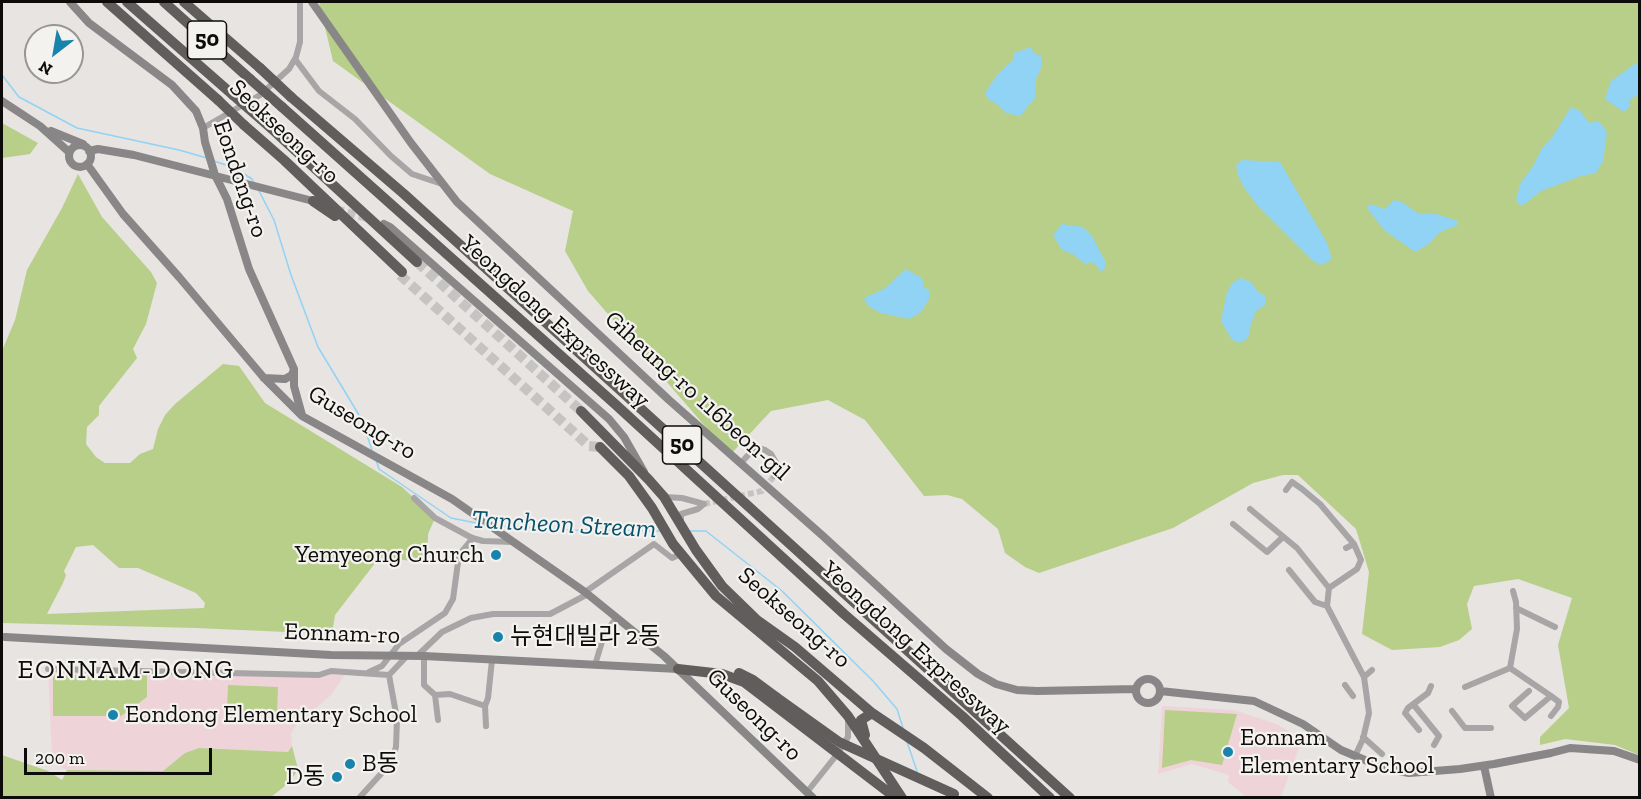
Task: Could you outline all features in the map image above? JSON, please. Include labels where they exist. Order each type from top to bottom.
[{"type":"highway","name":"Seokseong-ro","points":[[107,2],[284,160],[401,274],[333,214],[313,201]]},
{"type":"highway","name":"Seokseong-ro","points":[[127,2],[271,128],[417,262]]},
{"type":"highway","name":"Yeongdong Expressway","points":[[164,2],[624,412],[844,614],[962,716],[1050,798]]},
{"type":"highway","name":"Yeongdong Expressway","points":[[184,2],[404,194],[1070,798]]},
{"type":"highway","name":"Seokseong-ro","points":[[581,411],[649,480],[666,501],[722,586],[757,620],[795,647],[872,714],[924,748],[988,798]]},
{"type":"highway","name":"Seokseong-ro","points":[[600,447],[629,476],[652,508],[673,544],[716,596],[818,681],[848,716],[902,798]]},
{"type":"highway","points":[[678,669],[712,667],[733,670],[753,680],[839,741],[958,796]]},
{"type":"highway","points":[[678,669],[722,675],[744,682],[896,798]]},
{"type":"highway","points":[[870,750],[861,720],[872,714]]},
{"type":"main road","name":"Eondong-ro","points":[[70,2],[89,23],[179,92],[196,111],[203,128],[215,175],[227,200],[249,269],[294,369],[294,386],[302,416]]},
{"type":"main road","name":"Giheung-ro 116beon-gil","points":[[313,2],[425,162],[457,202],[493,239],[946,649],[978,674],[996,684],[1017,690],[1037,692],[1136,689]]},
{"type":"main road","points":[[2,101],[40,126],[69,152],[69,159],[73,165],[80,167],[87,164],[94,150]]},
{"type":"main road","points":[[40,126],[94,150],[134,155],[313,201]]},
{"type":"main road","points":[[69,152],[77,145],[94,150]]},
{"type":"main road","name":"Guseong-ro","points":[[87,164],[123,214],[264,378],[302,416],[418,479],[477,516],[586,593],[678,669],[810,795]]},
{"type":"main road","points":[[384,224],[609,419],[624,437],[649,480]]},
{"type":"main road","points":[[264,378],[285,379],[292,375],[294,369]]},
{"type":"main road","name":"Eonnam-ro","points":[[5,637],[331,655],[420,656],[678,669]]},
{"type":"main road","points":[[1147,678],[1155,681],[1160,691],[1157,698],[1147,703],[1137,697],[1136,689],[1139,682],[1147,678]]},
{"type":"main road","points":[[1160,691],[1254,701],[1303,724],[1341,750],[1384,768],[1409,773],[1484,766],[1570,748],[1614,751],[1640,760]]},
{"type":"main road","points":[[1484,766],[1491,798]]},
{"type":"street","points":[[203,128],[260,95],[281,78],[295,59],[300,42],[300,2]]},
{"type":"street","points":[[295,59],[319,91],[355,119],[412,174],[443,184]]},
{"type":"street","points":[[412,174],[421,176],[424,174],[425,162]]},
{"type":"street","points":[[741,463],[758,448],[765,450],[771,454],[780,469],[774,476]]},
{"type":"street","points":[[1286,490],[1292,482],[1302,489],[1320,504],[1354,544],[1360,560],[1357,569],[1329,588]]},
{"type":"street","points":[[414,498],[435,519],[473,538],[483,541],[515,542]]},
{"type":"street","points":[[666,501],[681,498],[704,504],[681,514],[681,520]]},
{"type":"street","points":[[1250,509],[1297,548],[1329,588],[1327,606],[1340,627],[1364,677],[1369,707],[1363,737],[1355,756]]},
{"type":"street","points":[[1233,524],[1267,552],[1283,537]]},
{"type":"street","points":[[365,674],[382,666],[399,644],[445,613],[453,599],[459,555],[473,538]]},
{"type":"street","points":[[438,720],[435,695],[424,684],[420,656],[442,632],[471,618],[493,614],[550,614],[586,593],[654,544],[672,558],[681,554]]},
{"type":"street","points":[[1346,548],[1354,544]]},
{"type":"street","points":[[1289,570],[1315,602],[1327,606]]},
{"type":"street","points":[[1510,668],[1517,629],[1513,591]]},
{"type":"street","points":[[1516,608],[1555,627]]},
{"type":"street","points":[[595,665],[604,635],[616,618]]},
{"type":"street","points":[[48,669],[319,675],[331,671],[389,675],[407,656]]},
{"type":"street","points":[[486,726],[485,706],[492,660]]},
{"type":"street","points":[[1465,687],[1510,668]]},
{"type":"street","points":[[1510,668],[1559,702],[1551,716]]},
{"type":"street","points":[[1364,677],[1372,670]]},
{"type":"street","points":[[359,798],[390,764],[396,747],[397,719],[389,675]]},
{"type":"street","points":[[1345,685],[1353,696]]},
{"type":"street","points":[[1419,730],[1405,713],[1428,693],[1431,686]]},
{"type":"street","points":[[1529,691],[1512,706],[1525,718],[1551,696]]},
{"type":"street","points":[[435,695],[450,694],[485,706]]},
{"type":"street","points":[[1413,704],[1439,736],[1437,744],[1434,745]]},
{"type":"street","points":[[1452,711],[1465,728],[1491,728]]},
{"type":"street","points":[[810,795],[848,737],[848,716]]},
{"type":"street","points":[[1363,737],[1382,754]]},
{"type":"shaded area","points":[[48,669],[319,675],[347,672],[331,695],[296,725],[291,734],[292,746],[288,752],[199,748],[185,753],[163,771],[67,770],[58,765],[52,758]]},
{"type":"shaded area","name":"Eonnam Elementary School","points":[[1162,706],[1234,710],[1277,724],[1302,740],[1281,797],[1246,797],[1228,782],[1229,775],[1192,764],[1158,774]]},
{"type":"green space","points":[[319,2],[1639,2],[1639,755],[1615,745],[1565,739],[1540,745],[1540,737],[1569,708],[1558,645],[1572,598],[1518,579],[1474,586],[1467,604],[1472,629],[1459,640],[1440,647],[1392,650],[1362,634],[1369,572],[1356,529],[1298,475],[1283,475],[1253,483],[1173,528],[1039,573],[1025,567],[1005,553],[998,529],[962,499],[947,495],[924,496],[865,420],[828,400],[771,411],[730,455],[588,291],[565,251],[573,211],[490,174],[333,61]]},
{"type":"green space","points":[[2,123],[38,143],[30,154],[2,158]]},
{"type":"green space","points":[[78,174],[102,217],[151,272],[157,283],[146,324],[133,349],[137,358],[99,406],[99,415],[87,427],[86,444],[96,457],[105,463],[130,463],[140,454],[153,449],[158,429],[165,415],[175,404],[223,364],[239,366],[265,403],[402,487],[435,518],[428,534],[427,562],[379,558],[335,615],[332,634],[2,623],[2,351],[15,320],[27,270],[62,208]],"holes":[[[93,545],[119,568],[138,568],[196,593],[205,603],[204,608],[47,614],[63,583],[66,575],[64,571],[76,547]]]},
{"type":"green space","points":[[53,675],[147,675],[147,697],[121,716],[53,716]]},
{"type":"green space","points":[[228,685],[278,687],[277,714],[227,712]]},
{"type":"green space","points":[[1165,710],[1237,714],[1222,765],[1191,760],[1162,768]]},
{"type":"green space","points":[[292,746],[298,769],[290,782],[271,797],[3,798],[2,795],[2,755],[48,771],[62,780],[67,770],[163,771],[185,753],[199,748],[288,752]]},
{"type":"water","points":[[1031,47],[1033,52],[1042,57],[1041,68],[1036,79],[1035,98],[1020,116],[1006,113],[988,99],[985,93],[997,75],[1013,60],[1014,53]]},
{"type":"water","points":[[1639,61],[1639,94],[1628,101],[1631,105],[1624,112],[1605,99],[1611,81]]},
{"type":"water","points":[[1571,107],[1580,111],[1589,123],[1599,121],[1607,132],[1603,161],[1596,173],[1581,176],[1541,191],[1522,206],[1516,201],[1520,184]]},
{"type":"water","points":[[1242,160],[1280,162],[1327,243],[1332,259],[1322,265],[1313,261],[1257,205],[1238,175],[1236,165]]},
{"type":"water","points":[[1394,200],[1402,202],[1419,214],[1436,214],[1458,221],[1458,225],[1440,232],[1429,244],[1415,252],[1384,230],[1367,208],[1370,204],[1385,209]]},
{"type":"water","points":[[1062,224],[1083,227],[1092,236],[1106,263],[1104,270],[1100,271],[1091,262],[1085,264],[1073,254],[1062,250],[1053,235]]},
{"type":"water","points":[[906,269],[922,278],[924,287],[930,291],[929,299],[921,312],[909,319],[881,313],[868,306],[864,298],[884,289]]},
{"type":"water","points":[[1241,278],[1251,282],[1259,293],[1266,296],[1265,305],[1256,311],[1248,338],[1240,343],[1232,340],[1221,321],[1227,292],[1233,282]]},
{"type":"waterway","name":"Tancheon Stream","points":[[2,75],[19,97],[77,128],[207,158]]},
{"type":"waterway","name":"Tancheon Stream","points":[[214,161],[235,168],[252,179],[254,183]]},
{"type":"waterway","name":"Tancheon Stream","points":[[258,189],[274,220],[291,275],[318,347],[362,420],[372,450]]},
{"type":"waterway","name":"Tancheon Stream","points":[[376,460],[379,469],[451,518],[481,524]]},
{"type":"waterway","name":"Tancheon Stream","points":[[498,526],[661,531]]},
{"type":"waterway","name":"Tancheon Stream","points":[[690,531],[706,531],[782,591],[873,681],[897,709],[903,728]]},
{"type":"waterway","name":"Tancheon Stream","points":[[907,742],[917,771]]},
{"type":"tunnel","points":[[336,209],[370,219]]},
{"type":"tunnel","points":[[417,262],[581,411]]},
{"type":"tunnel","points":[[400,275],[589,446],[600,447]]},
{"type":"tunnel","points":[[704,504],[762,491],[774,476]]},
{"type":"place","name":"Yemyeong Church","points":[[496,555]]},
{"type":"place","name":"뉴현대빌라 2동","points":[[498,637]]},
{"type":"place","name":"Eondong Elementary School","points":[[113,715]]},
{"type":"place","name":"Eonnam Elementary School","points":[[1228,752]]},
{"type":"place","name":"B동","points":[[350,764]]},
{"type":"place","name":"D동","points":[[337,777]]},
{"type":"district","name":"EONNAM-DONG","points":[[126,670]]}]
